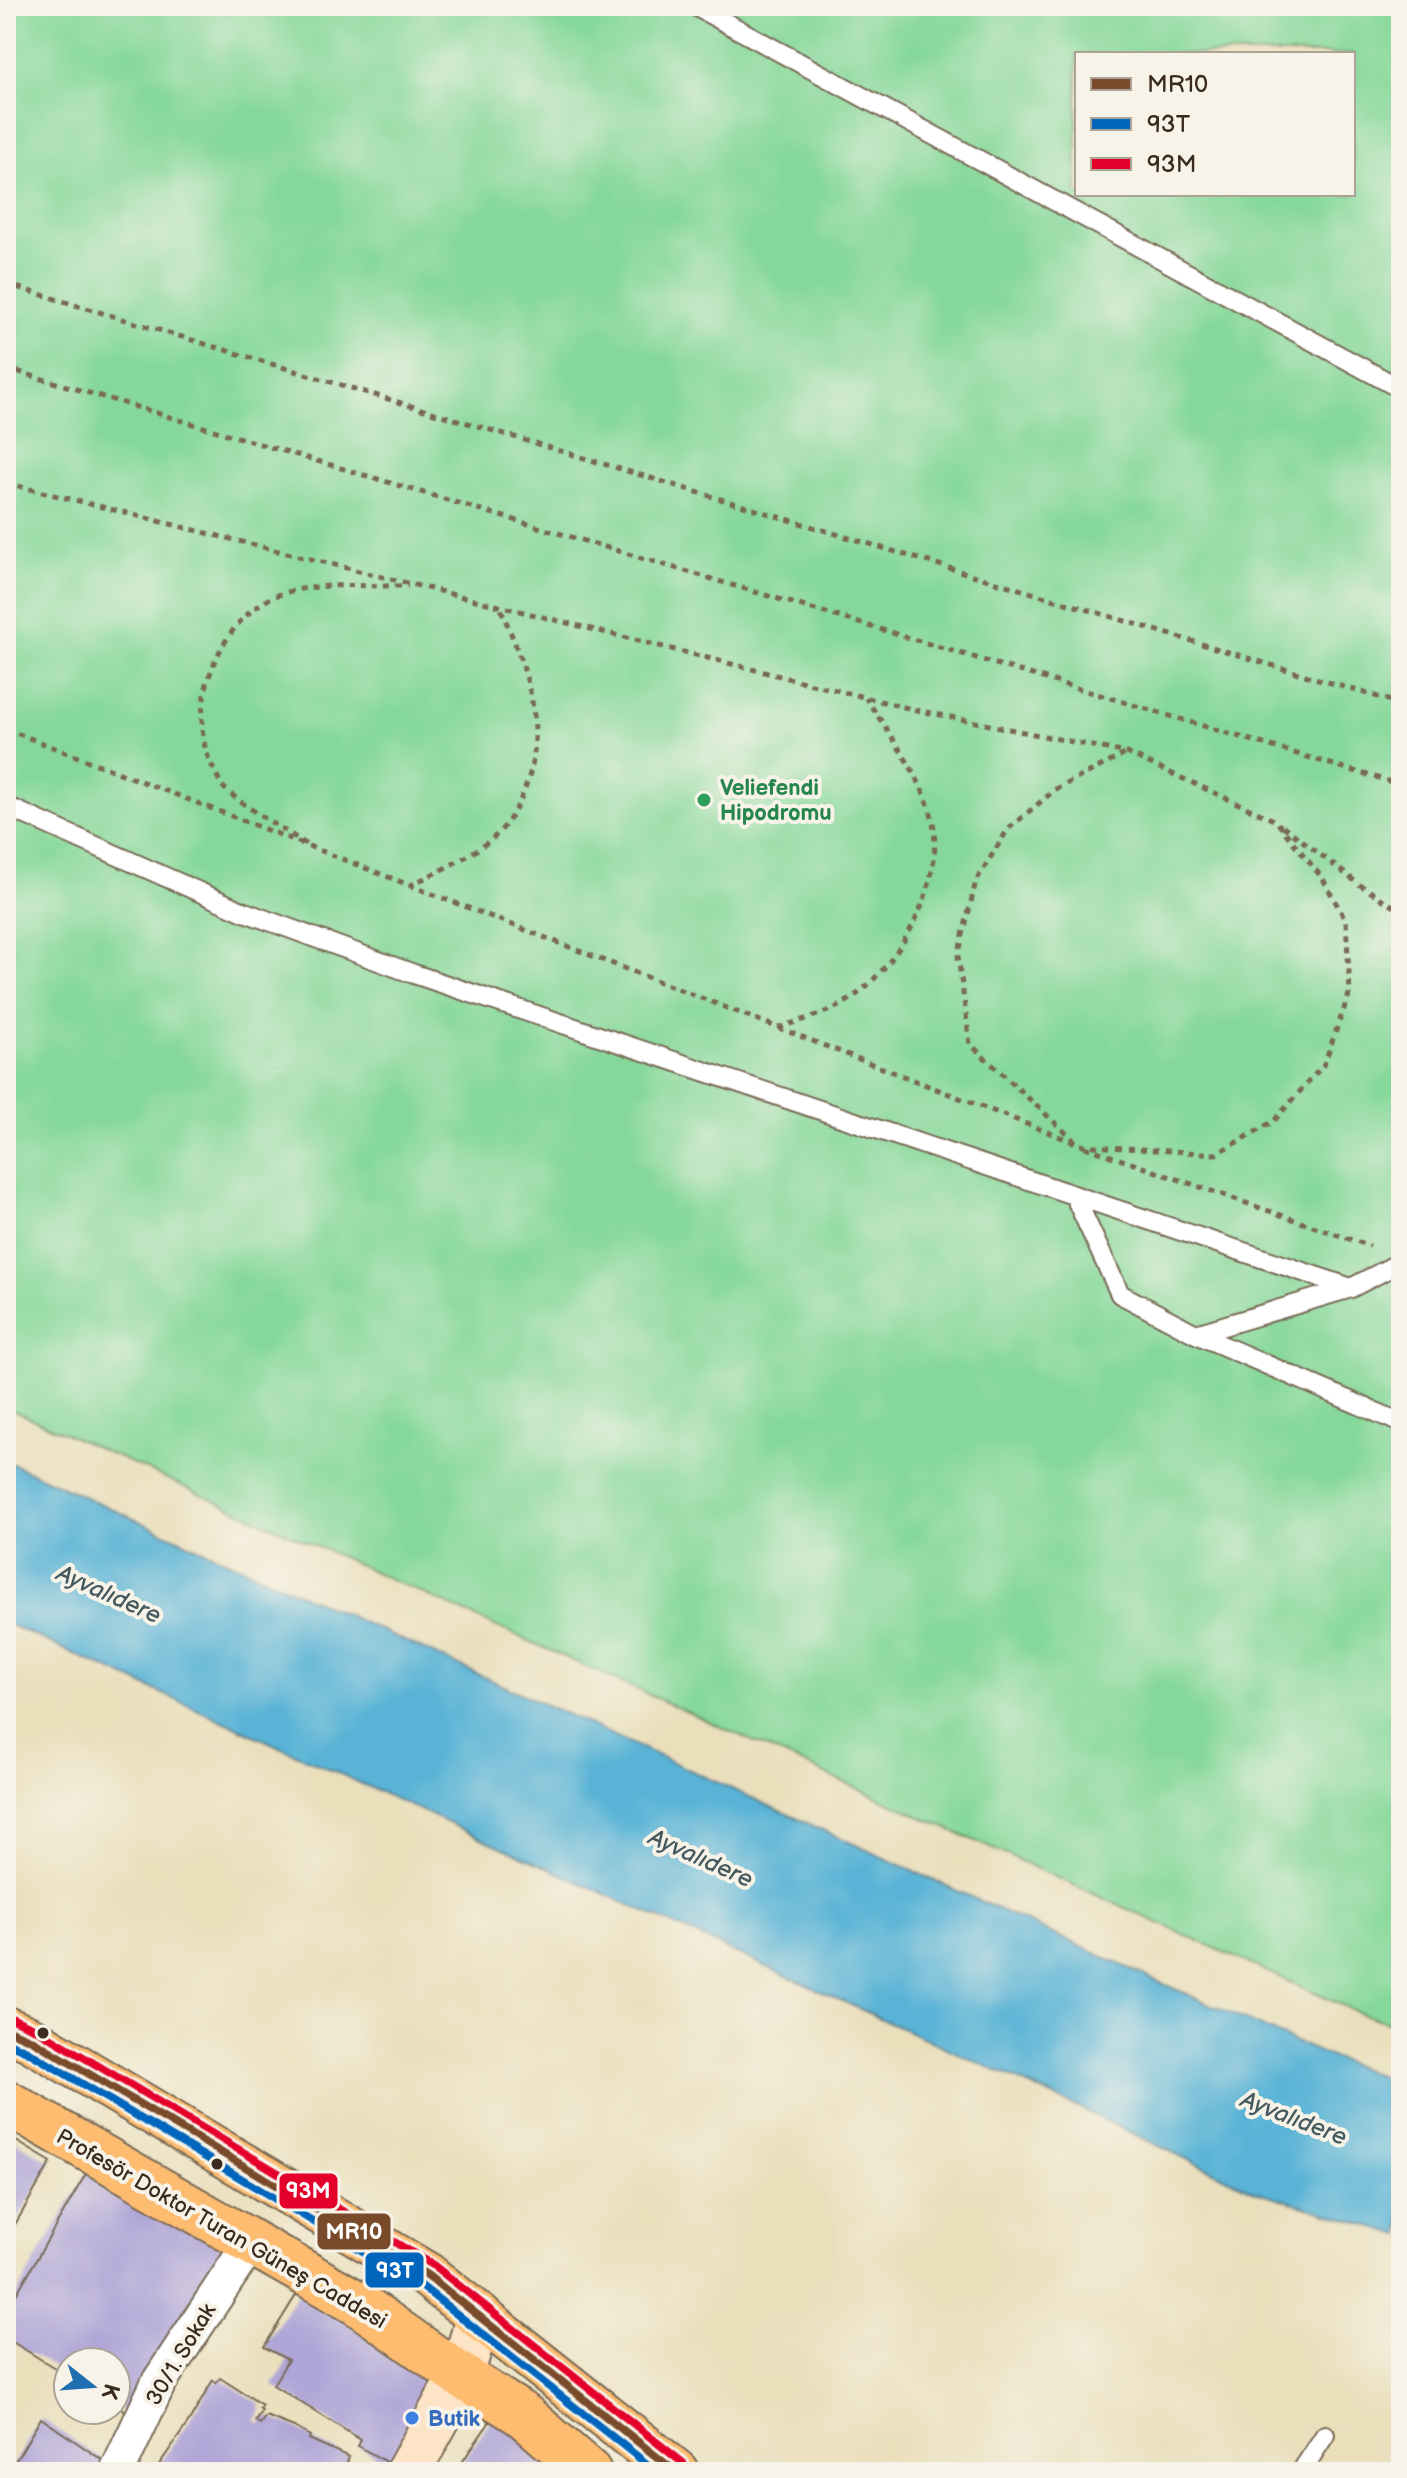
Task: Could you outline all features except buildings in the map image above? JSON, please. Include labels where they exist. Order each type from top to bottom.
[{"type":"main road","points":[[6,2029],[32,2040],[427,2275],[676,2472]]},
{"type":"main road","name":"Profesör Doktor Turan Güneş Caddesi","points":[[6,2102],[359,2304],[461,2376],[523,2415],[589,2472]]},
{"type":"main road","points":[[408,2472],[461,2376],[479,2316]]},
{"type":"street","name":"30/1. Sokak","points":[[117,2472],[159,2382],[252,2241]]},
{"type":"lane","points":[[695,6],[1401,389]]},
{"type":"lane","points":[[6,806],[242,911],[414,974],[1351,1288]]},
{"type":"lane","points":[[1074,1195],[1120,1294],[1196,1334],[1401,1423]]},
{"type":"lane","points":[[1196,1334],[1351,1288],[1401,1262]]},
{"type":"lane","points":[[1301,2472],[1325,2435]]},
{"type":"path","points":[[6,284],[1401,704]]},
{"type":"path","points":[[6,368],[1401,785]]},
{"type":"path","points":[[6,483],[866,698],[1127,753],[1276,821],[1360,885],[1401,911]]},
{"type":"path","points":[[313,850],[224,787],[205,753],[202,702],[217,655],[241,617],[271,598],[307,588],[417,586]]},
{"type":"path","points":[[408,887],[470,855],[497,836],[516,810],[528,782],[535,742],[534,707],[525,667],[500,606]]},
{"type":"path","points":[[777,1029],[849,1001],[883,973],[915,921],[933,874],[933,822],[920,786],[866,698]]},
{"type":"path","points":[[6,729],[1079,1145],[1372,1246]]},
{"type":"path","points":[[1127,753],[1056,789],[1008,829],[976,881],[958,956],[970,1044],[1079,1145],[1216,1154],[1274,1121],[1324,1064],[1350,992],[1346,921],[1323,879],[1276,821]]},
{"type":"green space","name":"Veliefendi Hipodromu","points":[[6,6],[1401,6],[1401,2026],[1364,2015],[6,1407]]},
{"type":"water","name":"Ayvalıdere","points":[[6,1461],[1148,1977],[1311,2049],[1401,2084],[1401,2235],[1255,2191],[1070,2104],[6,1623]]},
{"type":"transit line","name":"93M","points":[[11,2018],[38,2030],[433,2265],[683,2463]]},
{"type":"transit line","name":"MR10","points":[[6,2029],[32,2040],[427,2275],[676,2472]]},
{"type":"transit line","name":"93T","points":[[6,2042],[27,2051],[420,2285],[657,2472]]},
{"type":"place","name":"Veliefendi Hipodromu","points":[[704,800]]},
{"type":"place","name":"Butik","points":[[412,2418]]}]
